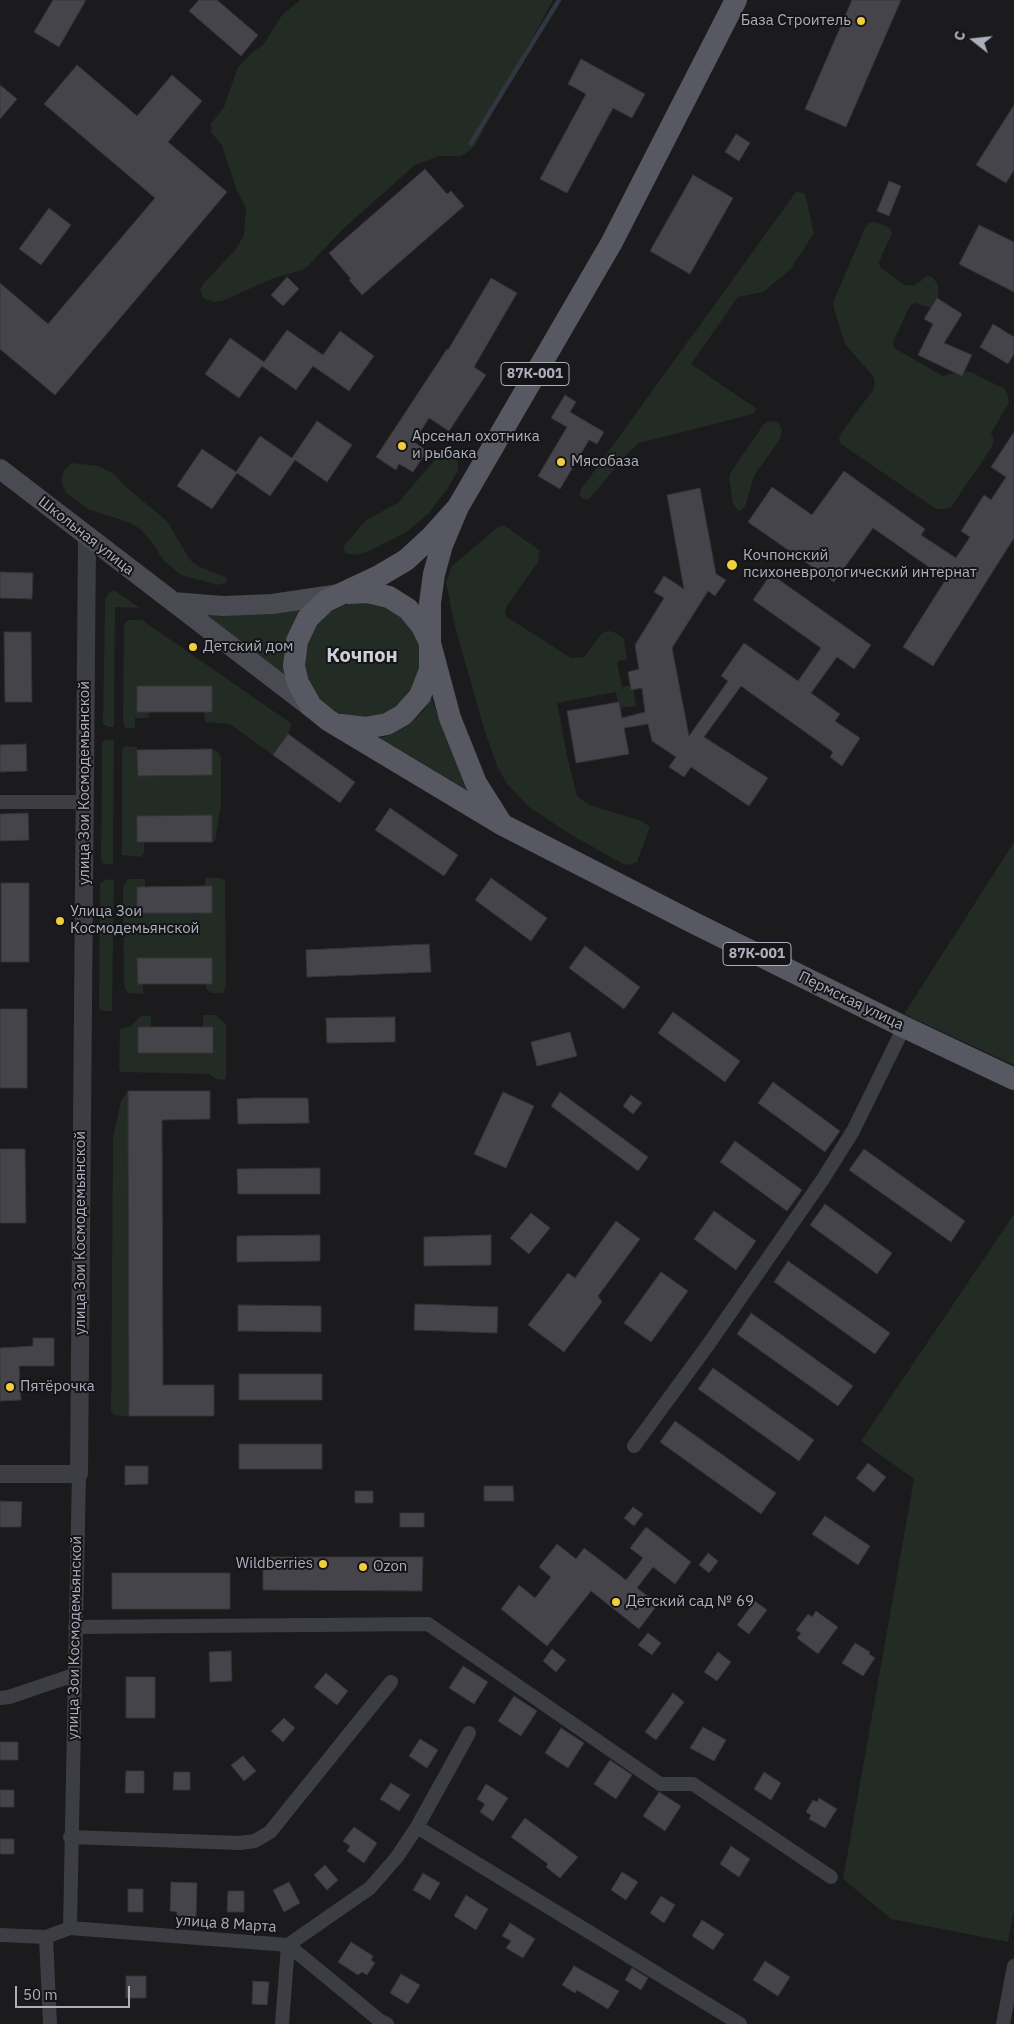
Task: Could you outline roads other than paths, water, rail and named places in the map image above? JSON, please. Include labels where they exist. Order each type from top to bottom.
[{"type":"main road","name":"87К-001","points":[[328,720],[346,727],[366,728],[387,724],[403,715],[418,700],[428,681],[431,664],[430,603],[434,574],[442,546],[458,507],[612,242],[736,0]]},
{"type":"main road","name":"Школьная улица","points":[[0,469],[87,538],[328,720]]},
{"type":"main road","name":"87К-001","points":[[458,507],[430,538],[406,560],[379,576],[340,594],[320,606],[306,620],[297,640],[294,653],[295,675],[311,706],[328,720],[503,825]]},
{"type":"main road","name":"87К-001","points":[[340,594],[368,592],[394,599],[416,617],[430,644],[450,718],[476,783],[503,825]]},
{"type":"main road","points":[[173,602],[223,606],[262,604],[340,594]]},
{"type":"main road","name":"Пермская улица","points":[[503,825],[692,922],[1014,1079]]},
{"type":"street","name":"улица Зои Космодемьянской","points":[[70,1928],[70,1838],[79,1474],[87,538]]},
{"type":"street","points":[[0,802],[85,802]]},
{"type":"street","points":[[634,1446],[708,1345],[823,1179],[853,1130],[904,1027]]},
{"type":"street","points":[[0,1474],[79,1474]]},
{"type":"street","points":[[76,1627],[428,1624],[660,1784],[692,1784],[831,1877]]},
{"type":"street","points":[[0,1698],[9,1698],[74,1675]]},
{"type":"street","points":[[70,1838],[240,1843],[255,1841],[270,1832],[391,1682]]},
{"type":"street","name":"улица 8 Марта","points":[[0,1935],[46,1937],[70,1928],[288,1945],[370,1888],[397,1857],[417,1827],[469,1733]]},
{"type":"street","points":[[417,1827],[740,2024]]},
{"type":"street","points":[[46,1937],[50,2024]]},
{"type":"street","points":[[282,2024],[288,1945]]},
{"type":"street","points":[[288,1945],[387,2024]]},
{"type":"street","points":[[1003,2024],[1014,1966]]},
{"type":"waterway","points":[[471,143],[559,0]]},
{"type":"place","name":"База Строитель","points":[[861,21]]},
{"type":"place","name":"Арсенал охотника и рыбака","points":[[402,446]]},
{"type":"place","name":"Мясобаза","points":[[561,462]]},
{"type":"place","name":"Кочпонский психоневрологический интернат","points":[[732,565]]},
{"type":"place","name":"Детский дом","points":[[193,647]]},
{"type":"place","name":"Улица Зои Космодемьянской","points":[[60,921]]},
{"type":"place","name":"Пятёрочка","points":[[10,1387]]},
{"type":"place","name":"Wildberries","points":[[323,1564]]},
{"type":"place","name":"Ozon","points":[[363,1567]]},
{"type":"place","name":"Детский сад № 69","points":[[616,1602]]},
{"type":"district","name":"Кочпон","points":[[362,656]]}]
